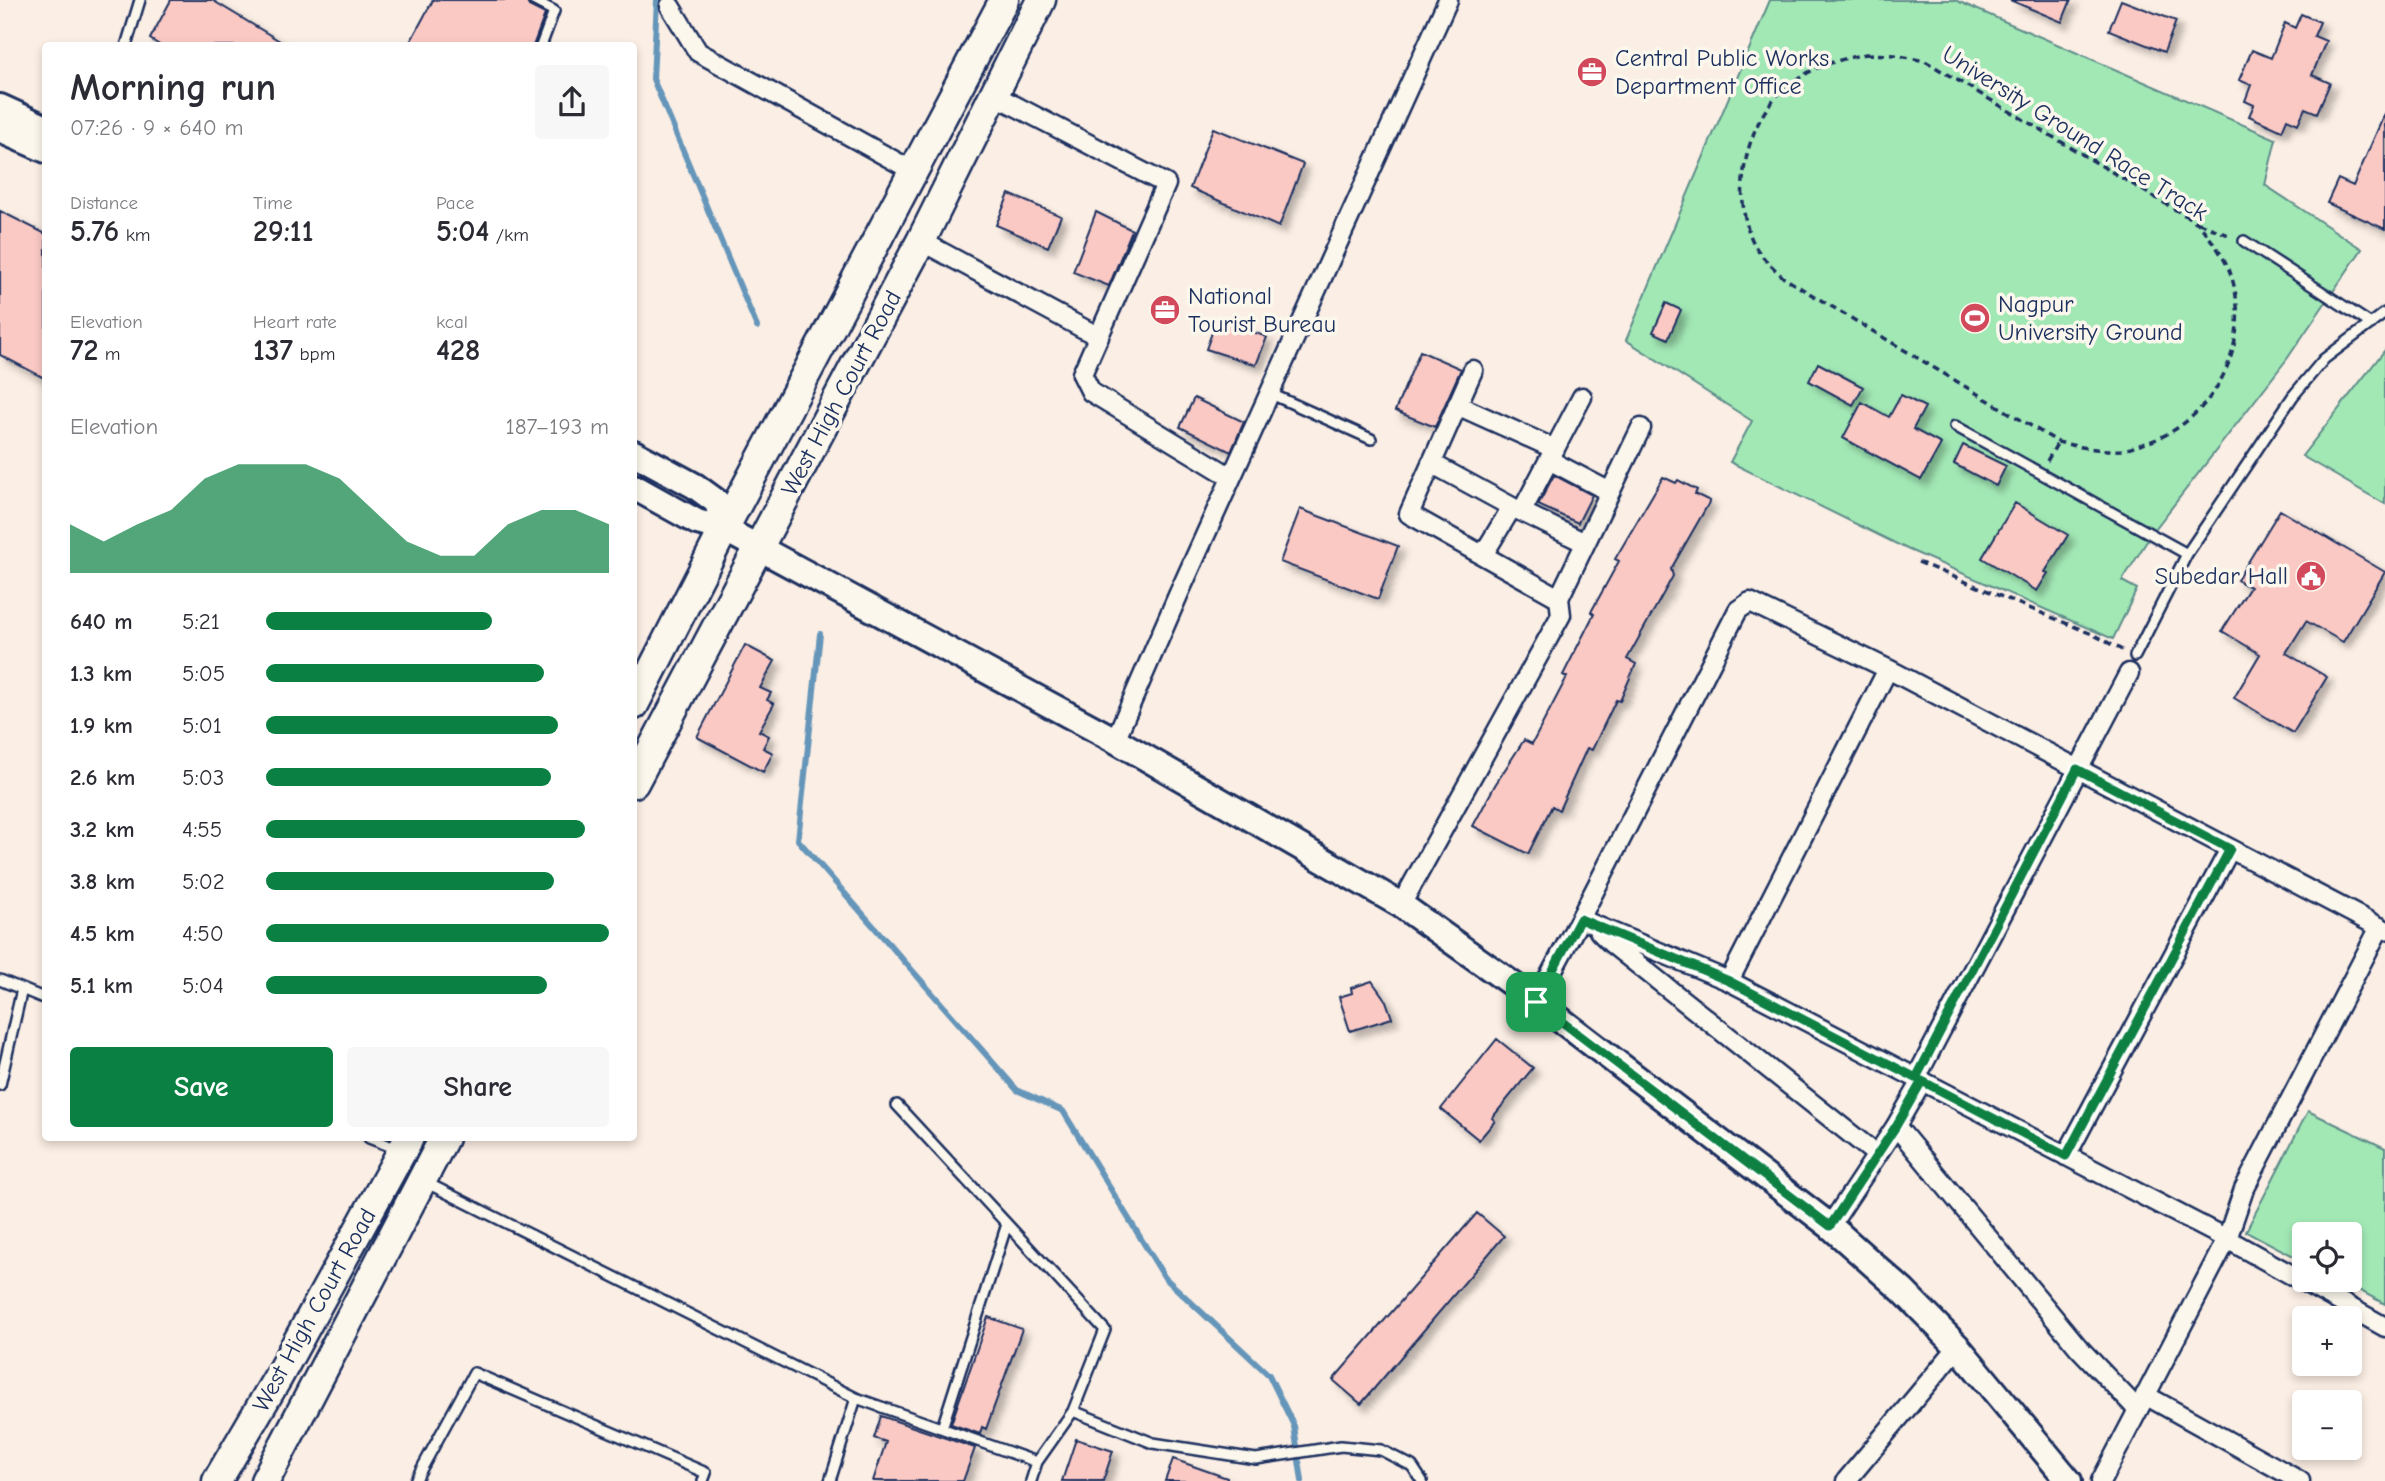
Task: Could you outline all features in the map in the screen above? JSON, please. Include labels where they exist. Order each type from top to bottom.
[{"type":"main road","name":"West High Court Road","points":[[637,699],[1004,0]]},
{"type":"main road","name":"West High Court Road","points":[[637,777],[921,241],[1041,0]]},
{"type":"main road","points":[[2,119],[42,127]]},
{"type":"main road","points":[[2,119],[42,147]]},
{"type":"main road","points":[[637,455],[695,486],[718,502],[724,529]]},
{"type":"main road","points":[[637,489],[697,522],[724,529],[1115,740],[1401,905],[1536,1002],[1830,1226],[1903,1291],[1958,1347],[2068,1481]]},
{"type":"main road","name":"West High Court Road","points":[[265,1481],[442,1141]]},
{"type":"main road","name":"West High Court Road","points":[[217,1481],[277,1379],[405,1144]]},
{"type":"street","points":[[1115,740],[1231,477],[1448,0]]},
{"type":"street","points":[[670,6],[698,52],[913,171]]},
{"type":"street","points":[[994,95],[1166,184],[1082,374],[1091,392],[1231,477]]},
{"type":"street","points":[[921,241],[1099,337]]},
{"type":"street","points":[[1473,370],[1409,514],[1559,598]]},
{"type":"street","points":[[1483,555],[1552,455],[1582,397]]},
{"type":"street","points":[[1457,405],[1552,455],[1610,492]]},
{"type":"street","points":[[1401,905],[1561,615],[1559,598],[1640,428]]},
{"type":"street","points":[[1431,463],[1585,543]]},
{"type":"street","points":[[1536,1002],[1586,921],[1738,610],[1750,602],[1888,668],[2382,928],[2244,1189],[2227,1239],[2101,1481]]},
{"type":"street","points":[[1830,1226],[1896,1126],[2132,665]]},
{"type":"street","points":[[1729,981],[1888,668]]},
{"type":"street","points":[[2066,1156],[2230,849]]},
{"type":"street","points":[[1586,921],[1729,981],[2227,1239],[2385,1327]]},
{"type":"street","points":[[1586,921],[1877,1155]]},
{"type":"street","points":[[1896,1126],[2078,1347],[2142,1402],[2300,1481]]},
{"type":"street","points":[[1846,1481],[1958,1347]]},
{"type":"lane","points":[[127,42],[140,0]]},
{"type":"lane","points":[[533,0],[554,11],[542,42]]},
{"type":"lane","points":[[2244,241],[2371,324]]},
{"type":"lane","points":[[2132,665],[2187,554],[2293,396],[2325,359],[2385,313]]},
{"type":"lane","points":[[1269,393],[1371,439]]},
{"type":"lane","points":[[1955,426],[2187,554]]},
{"type":"lane","points":[[0,980],[42,997]]},
{"type":"lane","points":[[0,1085],[22,989]]},
{"type":"lane","points":[[897,1105],[1105,1330],[1073,1411],[1037,1462],[1031,1481]]},
{"type":"lane","points":[[387,1141],[405,1144]]},
{"type":"lane","points":[[422,1180],[856,1398],[1037,1462]]},
{"type":"lane","points":[[942,1428],[1007,1224]]},
{"type":"lane","points":[[415,1481],[474,1373],[706,1473],[703,1481]]},
{"type":"lane","points":[[830,1481],[856,1398]]},
{"type":"lane","points":[[1073,1411],[1153,1443],[1256,1459],[1340,1446],[1381,1450],[1412,1466],[1422,1481]]},
{"type":"path","name":"University Ground Race Track","points":[[1866,54],[1895,55],[1925,61],[2197,223],[2216,245],[2230,271],[2236,298],[2236,334],[2217,390],[2179,429],[2152,441],[2124,450],[2092,450],[2058,442],[1784,278],[1754,245],[1742,207],[1742,185],[1747,156],[1754,134],[1782,90],[1833,60],[1866,54]]},
{"type":"path","points":[[2197,223],[2244,241]]},
{"type":"path","points":[[2040,473],[2058,442]]},
{"type":"path","points":[[1918,562],[2092,634],[2132,665]]},
{"type":"green space","name":"Nagpur University Ground","points":[[1770,0],[1955,0],[2276,139],[2265,185],[2362,249],[2287,359],[2152,533],[2122,581],[2137,589],[2113,639],[1907,549],[1730,462],[1752,421],[1626,340]]},
{"type":"green space","points":[[2385,350],[2385,504],[2302,456]]},
{"type":"green space","points":[[2308,1111],[2385,1148],[2385,1304],[2362,1292],[2362,1222],[2292,1222],[2292,1255],[2246,1231]]},
{"type":"building","points":[[171,0],[212,0],[281,42],[155,42],[150,39]]},
{"type":"building","points":[[433,0],[526,0],[529,6],[545,14],[534,42],[410,42]]},
{"type":"building","points":[[2010,0],[2071,0],[2062,22]]},
{"type":"building","points":[[2121,0],[2176,21],[2164,52],[2109,30]]},
{"type":"building","points":[[2301,14],[2320,22],[2314,36],[2326,41],[2312,75],[2330,83],[2317,113],[2305,108],[2298,124],[2287,119],[2282,131],[2249,116],[2254,105],[2245,101],[2251,85],[2239,80],[2252,50],[2271,58],[2285,23],[2295,28]]},
{"type":"building","points":[[2385,113],[2385,229],[2327,203],[2338,179],[2353,186]]},
{"type":"building","points":[[1213,128],[1303,164],[1279,227],[1190,188]]},
{"type":"building","points":[[1009,194],[1061,216],[1048,247],[996,225]]},
{"type":"building","points":[[0,211],[42,232],[42,377],[0,355]]},
{"type":"building","points":[[1096,212],[1132,230],[1109,286],[1073,272]]},
{"type":"building","points":[[1666,303],[1681,310],[1668,339],[1653,332]]},
{"type":"building","points":[[1217,319],[1267,337],[1256,365],[1206,349]]},
{"type":"building","points":[[1420,351],[1461,369],[1435,427],[1395,411]]},
{"type":"building","points":[[1818,363],[1863,387],[1853,405],[1809,381]]},
{"type":"building","points":[[1901,395],[1925,407],[1913,429],[1941,444],[1921,480],[1843,438],[1862,402],[1889,417]]},
{"type":"building","points":[[1194,398],[1244,422],[1231,452],[1180,427]]},
{"type":"building","points":[[1963,445],[2006,466],[1996,486],[1954,464]]},
{"type":"building","points":[[1554,475],[1592,495],[1578,523],[1538,505]]},
{"type":"building","points":[[1663,477],[1676,483],[1678,480],[1697,490],[1695,494],[1710,501],[1671,569],[1673,576],[1627,659],[1636,664],[1620,701],[1616,700],[1592,750],[1587,748],[1559,810],[1552,806],[1528,854],[1473,826],[1524,740],[1532,744],[1567,677],[1563,675],[1594,614],[1591,612],[1619,561],[1615,559]]},
{"type":"building","points":[[2015,503],[2068,535],[2045,572],[2048,573],[2037,591],[1982,558]]},
{"type":"building","points":[[1300,509],[1398,546],[1378,599],[1280,562]]},
{"type":"building","points":[[2280,510],[2385,572],[2343,642],[2306,621],[2286,653],[2327,677],[2293,733],[2234,698],[2260,654],[2222,631],[2250,587],[2237,580]]},
{"type":"building","points":[[745,645],[775,661],[760,688],[771,693],[767,700],[774,704],[759,731],[769,736],[763,748],[773,753],[763,772],[697,737]]},
{"type":"building","points":[[1372,981],[1386,1001],[1392,1018],[1350,1031],[1339,997],[1352,993],[1351,988]]},
{"type":"building","points":[[1497,1039],[1533,1068],[1492,1118],[1495,1121],[1479,1140],[1441,1109]]},
{"type":"building","points":[[1477,1213],[1504,1236],[1361,1404],[1333,1380]]},
{"type":"building","points":[[988,1317],[1022,1329],[986,1429],[982,1427],[980,1434],[951,1424]]},
{"type":"building","points":[[881,1416],[975,1448],[963,1481],[873,1481],[886,1442],[874,1438]]},
{"type":"building","points":[[1076,1439],[1113,1451],[1103,1481],[1062,1481]]},
{"type":"building","points":[[1173,1459],[1227,1478],[1227,1481],[1165,1481]]},
{"type":"waterway","points":[[657,0],[653,79],[757,327]]},
{"type":"waterway","points":[[820,634],[798,840],[1017,1090],[1063,1111],[1165,1278],[1269,1375],[1294,1426],[1302,1481]]},
{"type":"place","name":"Central Public Works Department Office","points":[[1592,72]]},
{"type":"place","name":"National Tourist Bureau","points":[[1165,310]]},
{"type":"place","name":"Nagpur University Ground","points":[[1975,318]]},
{"type":"place","name":"Subedar Hall","points":[[2311,576]]},
{"type":"route","points":[[2077,769],[2230,849],[2066,1156],[1922,1081],[1896,1126],[1830,1226],[1536,1002],[1580,919],[1729,981],[1916,1078],[2077,769]]}]
